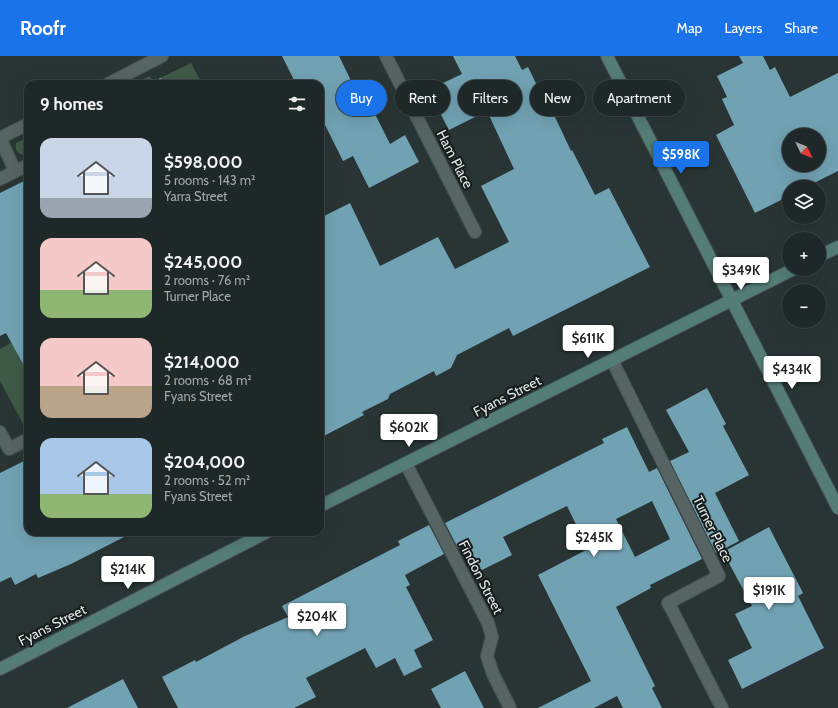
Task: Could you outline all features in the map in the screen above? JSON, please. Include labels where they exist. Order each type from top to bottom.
[{"type":"main road","points":[[607,56],[838,508]]},
{"type":"main road","points":[[826,252],[838,246]]},
{"type":"main road","name":"Fyans Street","points":[[324,504],[782,275]]},
{"type":"main road","name":"Fyans Street","points":[[0,669],[255,536]]},
{"type":"street","points":[[116,80],[162,56]]},
{"type":"street","name":"Ham Place","points":[[386,56],[475,232]]},
{"type":"street","points":[[15,171],[0,138],[24,126]]},
{"type":"street","points":[[0,179],[24,167]]},
{"type":"street","name":"Turner Place","points":[[612,360],[719,576],[668,603],[722,708]]},
{"type":"street","points":[[0,432],[9,449],[24,441]]},
{"type":"street","name":"Findon Street","points":[[406,464],[488,623],[492,637],[487,656],[492,674],[510,708]]},
{"type":"green space","points":[[191,63],[200,80],[156,80]]},
{"type":"green space","points":[[149,76],[153,80],[142,80]]},
{"type":"green space","points":[[24,139],[24,154],[16,151],[16,143]]},
{"type":"green space","points":[[24,336],[24,342],[18,354],[24,365],[24,425],[0,381],[0,349]]},
{"type":"building","points":[[282,56],[339,56],[351,80],[336,80],[336,116],[376,116],[390,144],[405,135],[419,162],[369,188],[353,156],[343,161],[324,123],[324,80],[294,80]]},
{"type":"building","points":[[453,56],[515,56],[522,70],[528,67],[534,80],[530,80],[530,116],[555,116],[571,151],[572,150],[595,195],[609,188],[650,267],[513,336],[509,328],[457,355],[451,368],[436,376],[434,371],[390,394],[388,399],[362,412],[364,415],[324,436],[324,216],[350,203],[380,266],[438,237],[455,269],[509,242],[481,186],[514,169],[489,116],[522,116],[522,80],[458,80],[458,116],[477,116],[449,130],[442,116],[450,116],[449,80],[462,74]]},
{"type":"building","points":[[739,56],[763,56],[770,70],[775,67],[790,97],[838,73],[838,171],[820,180],[782,180],[782,200],[755,213],[716,135],[734,125],[722,99],[727,97],[717,76],[743,63]]},
{"type":"building","points":[[24,181],[24,366],[6,333],[0,336],[0,193]]},
{"type":"building","points":[[707,388],[726,424],[723,426],[749,475],[715,493],[739,541],[716,553],[670,461],[689,452],[666,410]]},
{"type":"building","points":[[627,427],[649,472],[657,468],[702,559],[650,585],[651,588],[616,607],[655,686],[652,688],[662,708],[623,708],[617,696],[594,708],[538,708],[591,681],[538,575],[588,549],[567,506],[503,537],[512,555],[476,573],[463,545],[458,548],[445,523],[604,443],[602,439]],"holes":[[[652,501],[670,539],[635,557],[616,519]]]},
{"type":"building","points":[[24,461],[24,536],[126,536],[71,564],[38,578],[36,574],[15,585],[11,577],[0,582],[0,473]]},
{"type":"building","points":[[429,525],[444,554],[405,575],[410,585],[406,587],[433,640],[414,650],[422,667],[404,676],[395,658],[376,668],[365,648],[306,678],[316,697],[294,708],[178,708],[162,677],[195,660],[196,662],[245,636],[288,617],[282,606],[400,545],[398,541]]},
{"type":"building","points":[[769,527],[803,593],[798,596],[824,648],[742,689],[728,660],[752,648],[735,614],[752,606],[723,552]]},
{"type":"building","points":[[465,671],[484,708],[441,708],[431,689]]},
{"type":"building","points":[[123,679],[138,708],[67,708]]}]
